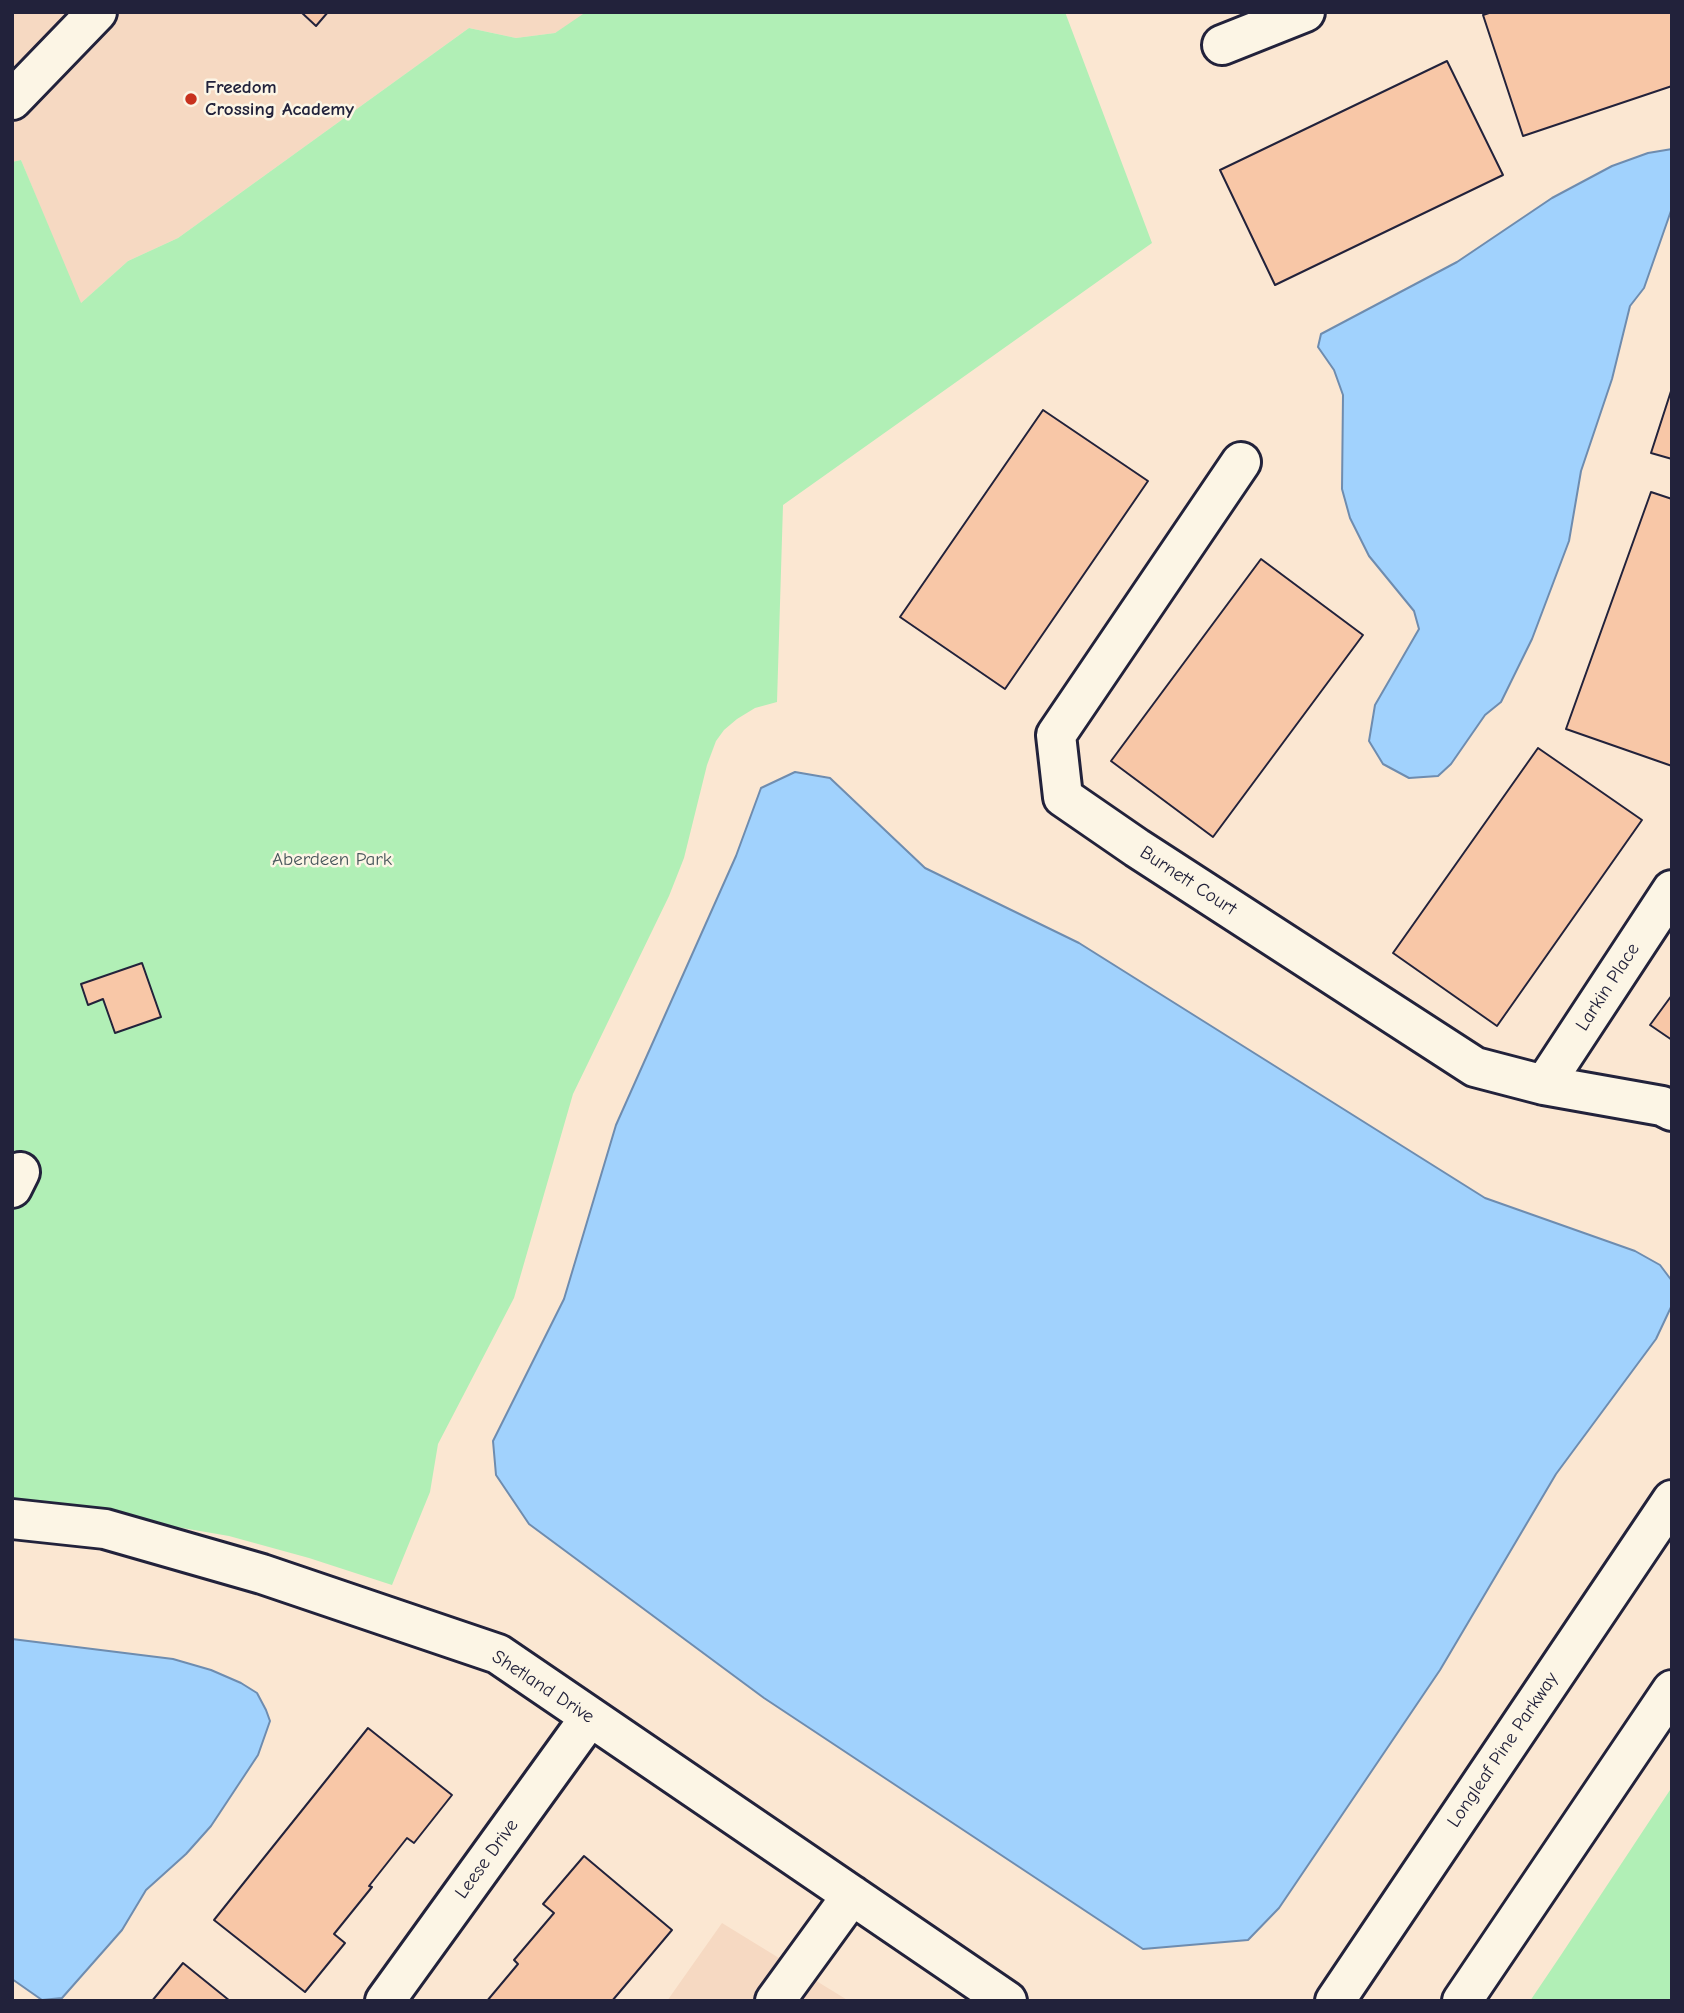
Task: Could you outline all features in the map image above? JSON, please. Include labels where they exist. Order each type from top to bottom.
[{"type":"street","points":[[12,100],[97,12]]},
{"type":"street","points":[[1222,45],[1305,12]]},
{"type":"street","name":"Burnett Court","points":[[1241,462],[1056,735],[1063,797],[1475,1067],[1544,1084],[1662,1106],[1672,1111]]},
{"type":"street","name":"Larkin Place","points":[[1544,1084],[1672,890]]},
{"type":"street","name":"Longleaf Pine Parkway","points":[[1335,2001],[1672,1500]]},
{"type":"street","name":"Shetland Drive","points":[[12,1519],[105,1529],[262,1574],[498,1654],[1007,2001]]},
{"type":"street","points":[[1462,2001],[1672,1690]]},
{"type":"street","name":"Leese Drive","points":[[385,2001],[590,1717]]},
{"type":"street","points":[[775,2001],[852,1895]]},
{"type":"shaded area","name":"Freedom Crossing Academy","points":[[12,12],[587,13],[555,33],[516,38],[469,28],[178,238],[128,261],[80,304],[21,160],[12,162]]},
{"type":"shaded area","points":[[722,1923],[849,2001],[667,2001]]},
{"type":"green space","name":"Aberdeen Park","points":[[586,12],[1065,12],[1152,243],[783,505],[777,702],[755,708],[737,719],[716,741],[707,765],[684,858],[669,896],[573,1094],[514,1298],[438,1444],[430,1492],[392,1585],[229,1536],[101,1514],[12,1504],[12,162],[21,160],[81,303],[128,261],[178,238],[469,28],[516,38],[555,33]]},
{"type":"green space","points":[[1672,1787],[1672,2001],[1530,2001],[1561,1955]]},
{"type":"water","points":[[1672,149],[1672,208],[1644,288],[1630,306],[1612,379],[1581,471],[1569,541],[1532,639],[1501,702],[1485,715],[1451,764],[1438,776],[1409,778],[1383,764],[1369,741],[1375,705],[1419,629],[1414,611],[1369,556],[1350,518],[1342,489],[1343,395],[1334,370],[1318,347],[1321,334],[1457,262],[1552,198],[1612,166],[1648,153]]},
{"type":"water","points":[[795,772],[830,778],[925,868],[1079,943],[1485,1198],[1635,1251],[1660,1265],[1672,1281],[1672,1305],[1656,1339],[1556,1474],[1440,1670],[1279,1908],[1248,1940],[1143,1949],[764,1698],[529,1524],[496,1475],[493,1441],[564,1299],[616,1125],[736,856],[761,788]]},
{"type":"water","points":[[12,1639],[173,1659],[211,1670],[257,1693],[270,1721],[258,1755],[211,1826],[186,1854],[146,1890],[122,1930],[62,1998],[42,2000],[12,1979]]},
{"type":"building","points":[[301,12],[328,12],[316,26]]},
{"type":"building","points":[[1492,12],[1672,12],[1672,86],[1523,136],[1483,15]]},
{"type":"building","points":[[1447,61],[1503,175],[1275,285],[1220,170]]},
{"type":"building","points":[[1672,388],[1672,459],[1651,453]]},
{"type":"building","points":[[1043,410],[1148,481],[1005,689],[900,617]]},
{"type":"building","points":[[1651,492],[1672,499],[1672,766],[1566,729]]},
{"type":"building","points":[[1261,559],[1363,635],[1213,837],[1111,761]]},
{"type":"building","points":[[1538,748],[1642,820],[1497,1026],[1393,953]]},
{"type":"building","points":[[142,963],[161,1017],[115,1033],[103,999],[88,1005],[81,984]]},
{"type":"building","points":[[1672,995],[1672,1040],[1650,1025]]},
{"type":"building","points":[[368,1728],[452,1795],[414,1843],[407,1838],[369,1886],[372,1887],[334,1934],[345,1943],[305,1992],[214,1920]]},
{"type":"building","points":[[584,1856],[672,1930],[612,2001],[487,2001],[518,1964],[514,1960],[554,1913],[543,1904]]},
{"type":"building","points":[[183,1963],[230,2001],[152,2001]]},
{"type":"place","name":"Freedom Crossing Academy","points":[[191,99]]}]
